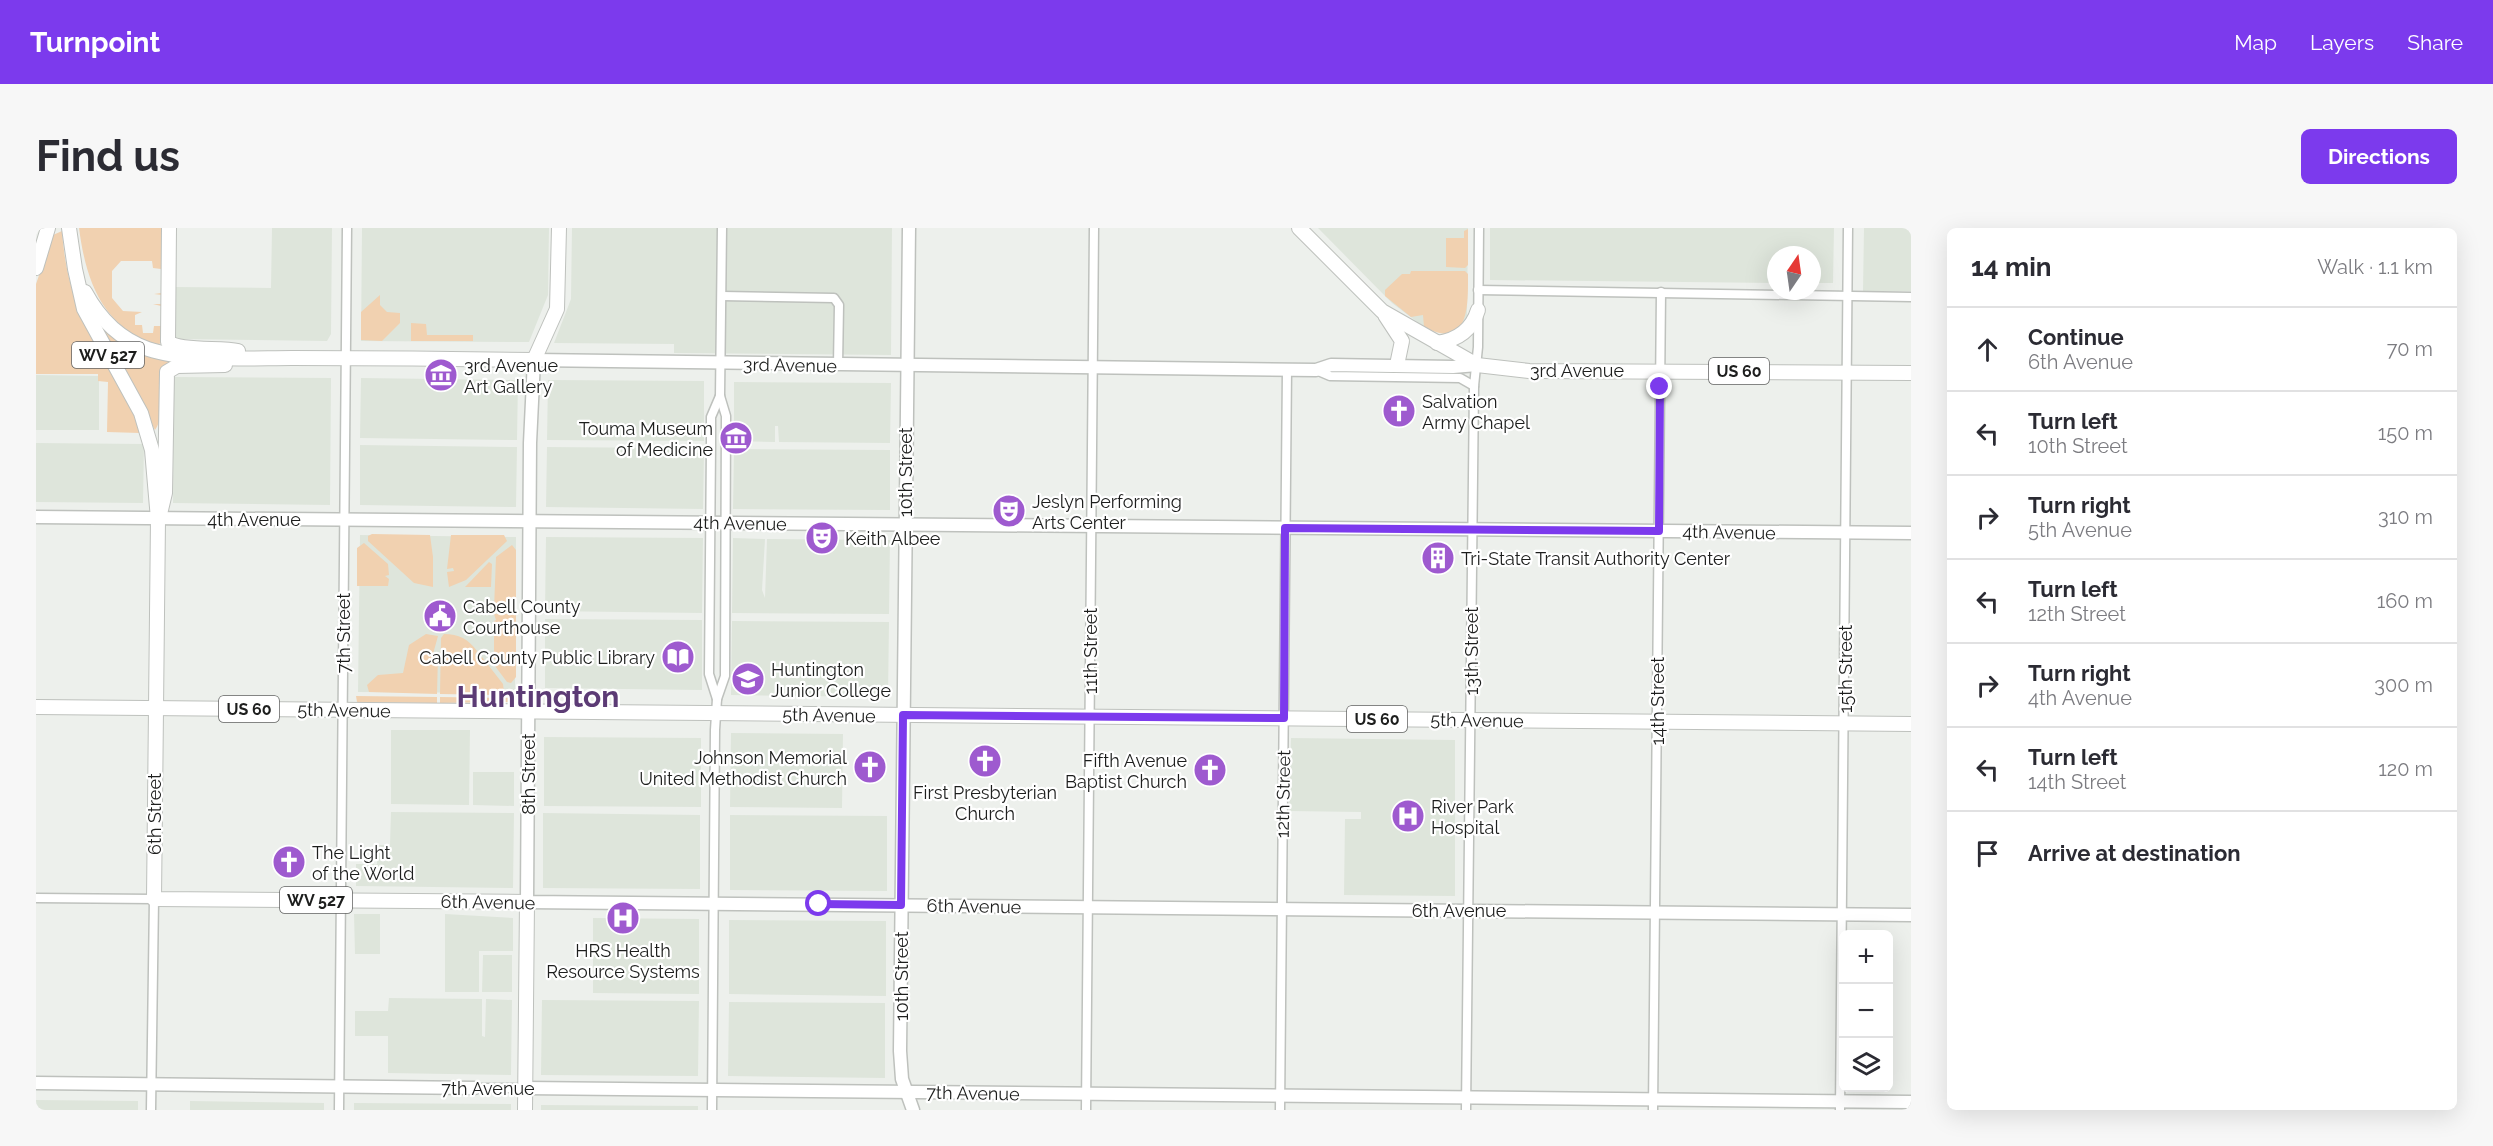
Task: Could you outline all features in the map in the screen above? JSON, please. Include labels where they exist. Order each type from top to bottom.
[{"type":"main road","points":[[36,232],[46,228]]},
{"type":"main road","points":[[38,262],[46,228]]},
{"type":"main road","name":"WV 527","points":[[69,228],[80,296],[96,333],[147,426],[158,519]]},
{"type":"main road","points":[[169,228],[168,342],[178,346],[230,349],[263,358]]},
{"type":"main road","name":"8th Street","points":[[534,360],[557,309],[559,228]]},
{"type":"main road","name":"US 60","points":[[1299,228],[1382,311],[1477,365]]},
{"type":"main road","points":[[75,269],[86,294],[100,316],[132,342],[170,354],[263,358]]},
{"type":"main road","points":[[1437,343],[1462,334],[1473,324],[1478,310]]},
{"type":"main road","points":[[1382,311],[1401,337],[1402,352],[1397,365]]},
{"type":"main road","points":[[158,519],[165,493],[166,380],[169,369],[177,366],[229,365],[263,358]]},
{"type":"main road","name":"3rd Avenue","points":[[263,358],[534,360]]},
{"type":"main road","name":"3rd Avenue","points":[[1477,365],[1529,371],[1911,373]]},
{"type":"main road","name":"6th Street","points":[[154,899],[158,519]]},
{"type":"main road","name":"5th Avenue","points":[[36,707],[528,711],[716,706],[903,715],[1911,724]]},
{"type":"main road","name":"6th Avenue","points":[[154,899],[527,902]]},
{"type":"main road","name":"8th Street","points":[[525,1110],[527,902]]},
{"type":"street","name":"7th Street","points":[[339,1110],[347,228]]},
{"type":"street","points":[[716,706],[725,676],[726,416],[720,396],[722,228]]},
{"type":"street","name":"10th Street","points":[[909,228],[904,525],[901,1072],[913,1110]]},
{"type":"street","name":"11th Street","points":[[1086,1110],[1094,228]]},
{"type":"street","name":"13th Street","points":[[1466,1110],[1474,386],[1477,365],[1479,228]]},
{"type":"street","name":"15th Street","points":[[1840,1105],[1848,228]]},
{"type":"street","points":[[1478,290],[1911,297]]},
{"type":"street","name":"14th Street","points":[[1653,1104],[1661,292]]},
{"type":"street","points":[[722,296],[834,298],[839,305],[838,365]]},
{"type":"street","name":"3rd Avenue","points":[[534,360],[1316,370],[1331,365],[1453,367],[1477,365]]},
{"type":"street","name":"8th Street","points":[[527,902],[530,521],[534,360]]},
{"type":"street","name":"12th Street","points":[[1280,1110],[1287,369]]},
{"type":"street","name":"3rd Avenue","points":[[1316,370],[1330,376],[1460,378],[1474,386]]},
{"type":"street","points":[[712,1110],[716,706],[709,674],[711,417],[720,396]]},
{"type":"street","name":"4th Avenue","points":[[36,517],[1911,533]]},
{"type":"street","name":"6th Avenue","points":[[36,897],[154,899]]},
{"type":"street","name":"6th Street","points":[[151,1110],[154,899]]},
{"type":"street","name":"6th Avenue","points":[[527,902],[1911,915]]},
{"type":"street","name":"7th Avenue","points":[[36,1083],[1467,1097],[1653,1104],[1840,1105],[1911,1102]]},
{"type":"shaded area","points":[[79,228],[165,228],[162,295],[154,294],[161,293],[161,269],[153,268],[152,261],[121,261],[112,271],[112,298],[123,311],[142,312],[135,315],[135,325],[142,325],[143,333],[153,333],[154,326],[161,326],[161,306],[153,304],[163,304],[165,341],[157,345],[138,337],[110,314],[92,284]]},
{"type":"shaded area","points":[[272,228],[332,228],[331,334],[327,341],[174,339],[175,287],[271,288]]},
{"type":"shaded area","points":[[362,228],[549,228],[548,295],[529,342],[361,341]]},
{"type":"shaded area","points":[[572,228],[892,228],[891,355],[674,353],[674,344],[554,343],[571,299]]},
{"type":"shaded area","points":[[1318,228],[1468,228],[1467,316],[1464,323],[1456,330],[1444,334],[1424,327],[1392,303]]},
{"type":"shaded area","points":[[1490,228],[1834,228],[1833,283],[1821,283],[1821,246],[1767,246],[1767,283],[1490,280]]},
{"type":"shaded area","points":[[1864,228],[1911,228],[1911,291],[1863,291]]},
{"type":"shaded area","points":[[1468,229],[1468,265],[1465,268],[1446,267],[1446,238],[1464,238],[1464,231]]},
{"type":"shaded area","points":[[62,231],[68,275],[82,317],[129,402],[140,433],[107,432],[108,382],[98,381],[98,374],[36,374],[36,284],[53,235]]},
{"type":"shaded area","points":[[1411,271],[1465,271],[1468,274],[1466,310],[1458,329],[1450,333],[1439,333],[1424,327],[1423,315],[1411,317],[1385,296],[1385,290],[1402,274],[1410,274]]},
{"type":"shaded area","points":[[380,295],[380,305],[387,312],[400,313],[400,323],[382,341],[361,340],[361,312]]},
{"type":"shaded area","points":[[91,309],[175,361],[167,363],[162,370],[159,386],[159,423],[155,430]]},
{"type":"shaded area","points":[[411,323],[426,324],[427,335],[473,335],[473,341],[411,341]]},
{"type":"shaded area","points":[[36,375],[99,376],[99,430],[36,430]]},
{"type":"shaded area","points":[[174,377],[331,378],[330,505],[173,503]]},
{"type":"shaded area","points":[[361,378],[518,380],[517,440],[360,438]]},
{"type":"shaded area","points":[[548,380],[704,381],[704,441],[547,440]]},
{"type":"shaded area","points":[[734,382],[891,383],[890,443],[779,442],[778,426],[775,426],[775,442],[734,441]]},
{"type":"shaded area","points":[[36,443],[144,444],[143,503],[36,502]]},
{"type":"shaded area","points":[[360,445],[517,447],[516,507],[360,505]]},
{"type":"shaded area","points":[[547,447],[672,448],[672,452],[704,453],[703,509],[546,507]]},
{"type":"shaded area","points":[[734,449],[890,450],[890,510],[733,509]]},
{"type":"shaded area","points":[[372,534],[430,535],[433,587],[414,583],[368,541],[368,536]]},
{"type":"shaded area","points":[[360,535],[516,537],[515,693],[358,692]]},
{"type":"shaded area","points":[[451,535],[504,535],[507,541],[466,580],[449,587],[447,572],[454,571],[453,568],[447,569]]},
{"type":"shaded area","points":[[546,537],[703,538],[702,613],[545,611]]},
{"type":"shaded area","points":[[733,538],[765,539],[762,590],[765,598],[767,539],[890,540],[889,614],[732,613]]},
{"type":"shaded area","points":[[364,543],[388,564],[389,575],[385,576],[389,579],[388,586],[357,586],[357,548]]},
{"type":"shaded area","points":[[512,545],[516,550],[516,609],[494,609],[496,557]]},
{"type":"shaded area","points":[[489,562],[492,564],[491,587],[465,587]]},
{"type":"shaded area","points":[[494,614],[516,614],[516,677],[511,683],[507,682],[495,666],[500,664],[500,660],[494,659],[494,621],[496,620]]},
{"type":"shaded area","points":[[545,619],[702,620],[702,690],[545,688]]},
{"type":"shaded area","points":[[732,621],[889,622],[888,697],[731,695]]},
{"type":"shaded area","points":[[426,634],[438,636],[433,654],[438,655],[437,694],[369,692],[367,685],[378,675],[403,673],[409,645]]},
{"type":"shaded area","points":[[444,634],[459,636],[470,643],[477,651],[475,655],[479,660],[482,657],[503,684],[504,692],[497,695],[440,694],[441,638]]},
{"type":"shaded area","points":[[356,696],[437,697],[437,703],[357,702]]},
{"type":"shaded area","points":[[440,697],[510,698],[510,702],[440,703]]},
{"type":"shaded area","points":[[391,730],[470,730],[469,805],[391,804]]},
{"type":"shaded area","points":[[731,733],[843,734],[842,808],[730,807]]},
{"type":"shaded area","points":[[544,737],[701,738],[701,807],[544,806]]},
{"type":"shaded area","name":"River Park Hospital","points":[[1291,738],[1455,740],[1455,896],[1344,895],[1345,819],[1361,819],[1361,812],[1289,811]]},
{"type":"shaded area","points":[[473,772],[514,772],[514,806],[473,805]]},
{"type":"shaded area","points":[[391,812],[514,813],[513,888],[356,886],[356,864],[377,864],[378,845],[390,845]]},
{"type":"shaded area","points":[[543,813],[700,815],[700,889],[543,888]]},
{"type":"shaded area","points":[[730,815],[887,816],[887,891],[730,890]]},
{"type":"shaded area","points":[[354,914],[380,914],[380,954],[355,954]]},
{"type":"shaded area","points":[[445,914],[513,918],[513,951],[479,951],[479,992],[445,992]]},
{"type":"shaded area","points":[[593,918],[699,919],[699,994],[593,993]]},
{"type":"shaded area","points":[[729,920],[886,921],[886,996],[729,994]]},
{"type":"shaded area","points":[[483,955],[512,955],[512,992],[482,992]]},
{"type":"shaded area","points":[[389,998],[482,999],[482,1036],[485,1037],[486,999],[512,1000],[511,1075],[388,1073],[388,1036],[355,1036],[355,1011],[388,1011]]},
{"type":"shaded area","points":[[542,1000],[699,1001],[698,1076],[541,1075]]},
{"type":"shaded area","points":[[729,1002],[885,1003],[885,1078],[728,1076]]},
{"type":"shaded area","points":[[36,1100],[138,1101],[138,1110],[36,1110]]},
{"type":"shaded area","points":[[190,1101],[324,1103],[324,1110],[190,1110]]},
{"type":"shaded area","points":[[354,1103],[511,1104],[511,1110],[354,1110]]},
{"type":"shaded area","points":[[541,1105],[698,1106],[698,1110],[541,1110]]},
{"type":"place","name":"3rd Avenue Art Gallery","points":[[441,375]]},
{"type":"place","name":"Salvation Army Chapel","points":[[1399,411]]},
{"type":"place","name":"Touma Museum of Medicine","points":[[736,438]]},
{"type":"place","name":"Jeslyn Performing Arts Center","points":[[1009,511]]},
{"type":"place","name":"Keith Albee","points":[[822,538]]},
{"type":"place","name":"Tri-State Transit Authority Center","points":[[1438,558]]},
{"type":"place","name":"Cabell County Courthouse","points":[[440,616]]},
{"type":"place","name":"Cabell County Public Library","points":[[678,657]]},
{"type":"place","name":"Huntington Junior College","points":[[748,679]]},
{"type":"place","name":"First Presbyterian Church","points":[[985,761]]},
{"type":"place","name":"Johnson Memorial United Methodist Church","points":[[870,767]]},
{"type":"place","name":"Fifth Avenue Baptist Church","points":[[1210,770]]},
{"type":"place","name":"River Park Hospital","points":[[1408,816]]},
{"type":"place","name":"The Light of the World","points":[[289,862]]},
{"type":"place","name":"HRS Health Resource Systems","points":[[623,918]]},
{"type":"district","name":"Huntington","points":[[538,696]]},
{"type":"route","points":[[819,904],[901,905],[903,715],[1284,718],[1285,528],[1659,531],[1660,387]]}]
